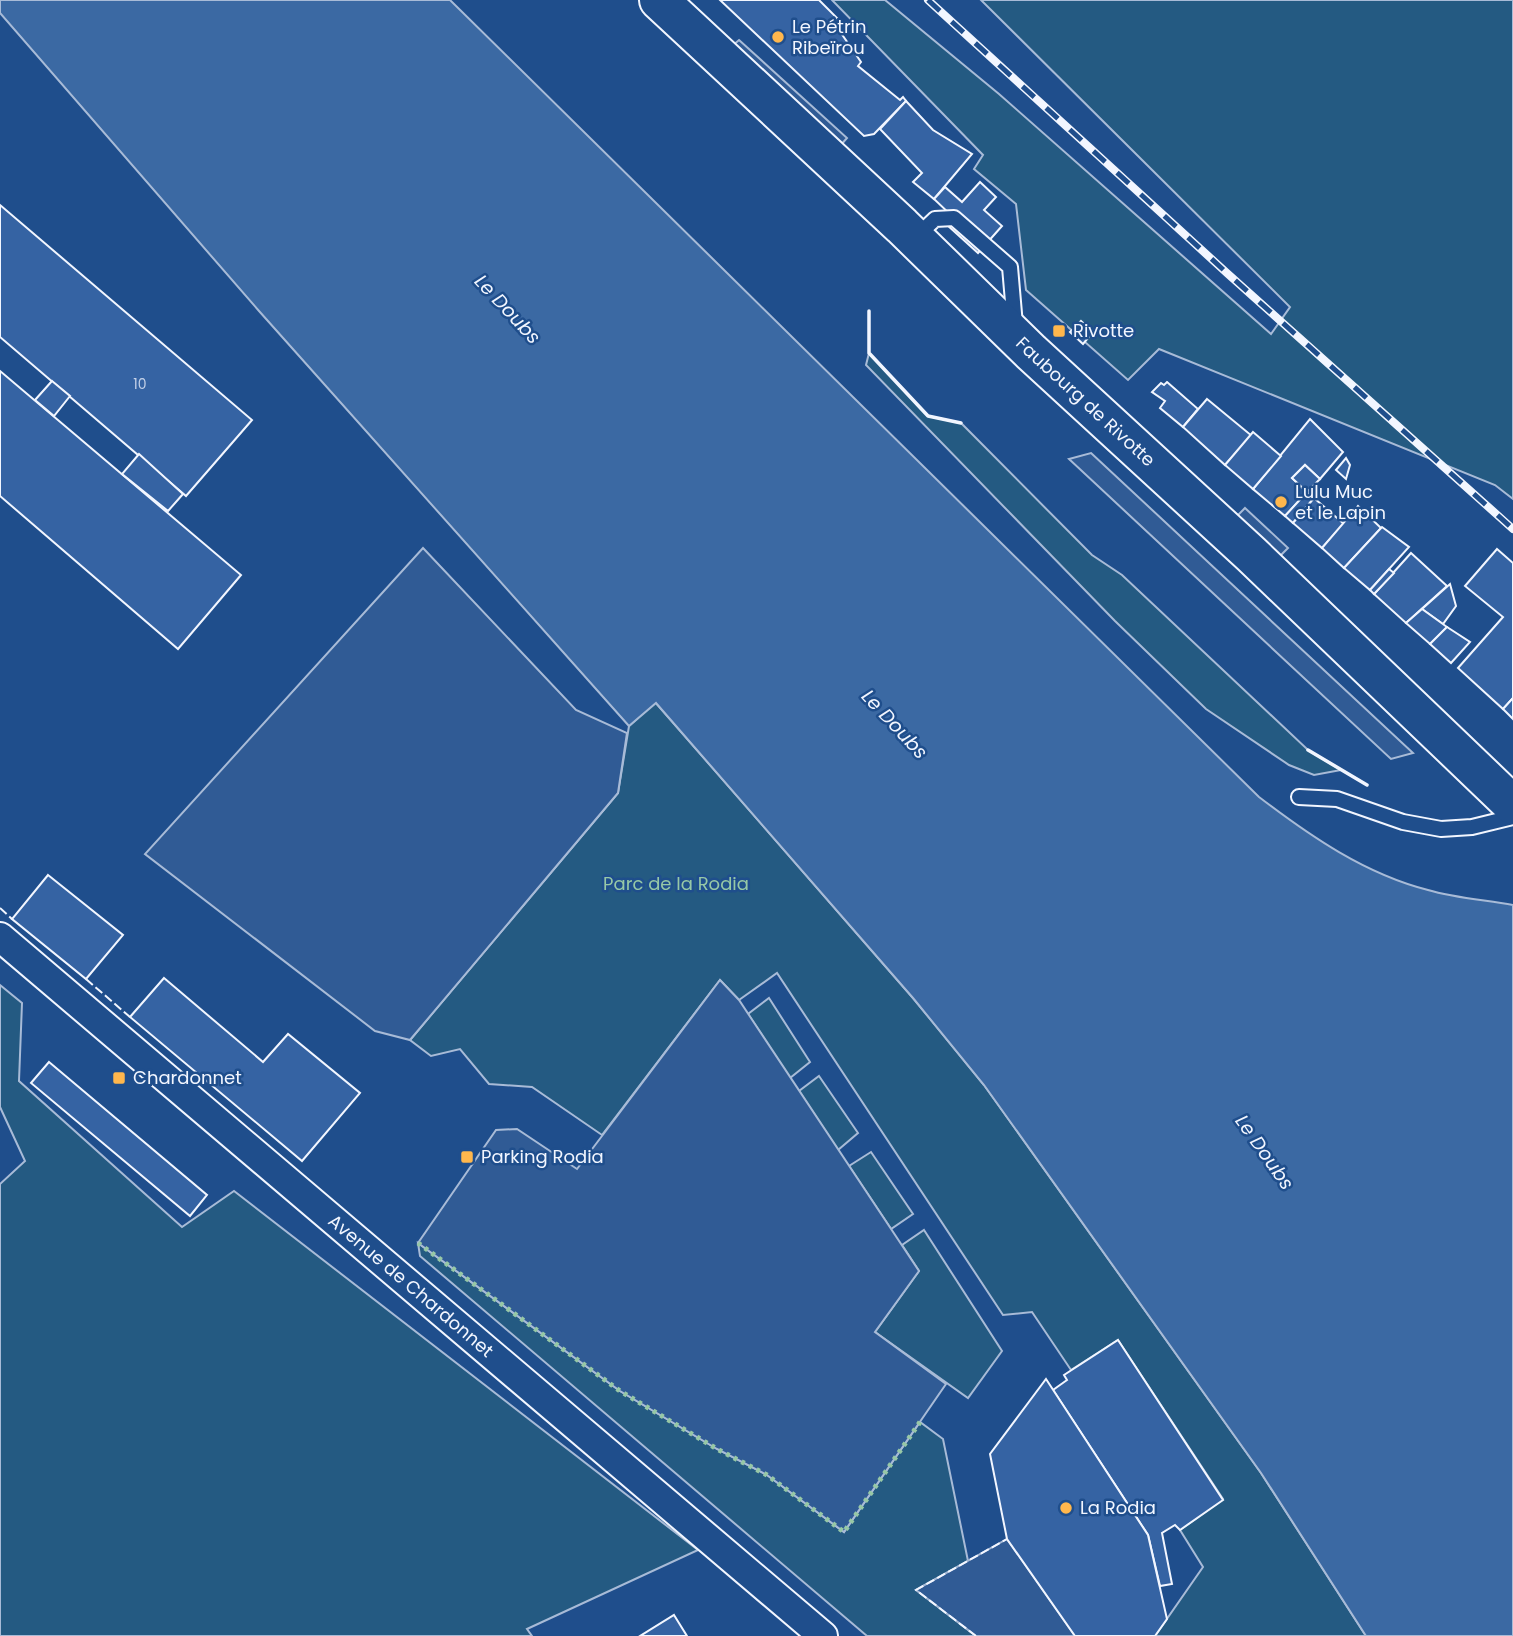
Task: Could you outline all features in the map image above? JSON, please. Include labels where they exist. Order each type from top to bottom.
[{"type":"main road","name":"Faubourg de Rivotte","points":[[659,0],[1016,337],[1251,554],[1513,804]]},
{"type":"street","name":"Avenue de Chardonnet","points":[[0,937],[823,1636]]},
{"type":"lane","points":[[1299,797],[1337,799],[1403,822],[1441,829],[1472,827],[1513,817]]},
{"type":"green space","points":[[832,0],[885,0],[999,94],[1271,334],[1290,307],[981,0],[1513,0],[1513,499],[1495,485],[1159,349],[1128,380],[1026,290],[1016,204],[974,169],[983,155]]},
{"type":"green space","points":[[869,353],[928,416],[961,423],[1092,555],[1122,575],[1308,750],[1341,770],[1314,775],[1289,765],[1206,709],[1115,621],[866,365]]},
{"type":"green space","name":"Parc de la Rodia","points":[[655,702],[913,998],[984,1085],[1261,1473],[1366,1636],[1155,1636],[1203,1567],[1180,1530],[1223,1499],[1118,1340],[1071,1370],[1032,1312],[1003,1315],[777,973],[739,1000],[720,980],[602,1135],[532,1087],[489,1084],[460,1049],[431,1056],[410,1040],[618,793],[629,726]]},
{"type":"green space","points":[[0,985],[22,1003],[19,1081],[182,1227],[234,1191],[698,1550],[527,1629],[532,1636],[0,1636],[0,1184],[25,1161],[0,1107]]},
{"type":"green space","points":[[769,998],[810,1062],[790,1078],[748,1014]]},
{"type":"green space","points":[[819,1076],[858,1133],[838,1150],[799,1091]]},
{"type":"green space","points":[[871,1152],[913,1214],[891,1229],[849,1166]]},
{"type":"green space","points":[[924,1230],[1002,1351],[968,1398],[875,1332],[919,1271],[902,1245]]},
{"type":"green space","points":[[418,1243],[620,1391],[717,1449],[767,1475],[844,1532],[920,1422],[943,1439],[968,1561],[916,1590],[976,1636],[867,1636],[420,1256]]},
{"type":"shaded area","points":[[739,40],[847,138],[840,146],[731,47]]},
{"type":"shaded area","points":[[1091,453],[1413,753],[1391,759],[1069,459]]},
{"type":"shaded area","points":[[1245,508],[1288,548],[1279,557],[1236,517]]},
{"type":"shaded area","points":[[423,548],[576,710],[627,733],[618,793],[410,1040],[375,1031],[145,854]]},
{"type":"shaded area","points":[[720,980],[739,1000],[919,1271],[875,1332],[946,1384],[844,1532],[767,1475],[717,1449],[620,1391],[418,1243],[496,1130],[517,1129],[577,1169]]},
{"type":"shaded area","points":[[1007,1539],[1075,1636],[976,1636],[916,1590]]},
{"type":"water","name":"Le Doubs","points":[[0,0],[450,0],[1259,797],[1318,839],[1382,874],[1438,893],[1513,905],[1513,1636],[1366,1636],[1261,1473],[984,1085],[913,998],[656,703],[629,726],[259,311],[0,13]]},
{"type":"building","points":[[720,0],[819,0],[843,24],[841,33],[861,62],[858,66],[900,100],[903,97],[906,101],[874,134],[864,136]]},
{"type":"building","points":[[906,101],[933,130],[972,154],[934,199],[913,182],[922,173],[880,129]]},
{"type":"building","points":[[980,182],[996,197],[984,210],[1002,226],[978,253],[945,223],[951,215],[934,199],[945,187],[962,202]]},
{"type":"building","points":[[0,205],[252,420],[186,496],[0,337]]},
{"type":"building","points":[[1081,321],[1093,332],[1083,344],[1070,332]]},
{"type":"building","points":[[0,371],[241,575],[178,649],[0,496]]},
{"type":"building","points":[[52,381],[70,396],[54,416],[35,400]]},
{"type":"building","points":[[1167,382],[1198,409],[1183,427],[1160,408],[1165,401],[1152,392],[1161,383],[1164,385]]},
{"type":"building","points":[[1207,399],[1252,436],[1225,465],[1183,427]]},
{"type":"building","points":[[1310,419],[1343,452],[1320,479],[1305,465],[1292,478],[1307,492],[1285,516],[1253,489]]},
{"type":"building","points":[[1253,432],[1281,456],[1253,489],[1225,465]]},
{"type":"building","points":[[139,454],[183,494],[168,511],[122,474]]},
{"type":"building","points":[[1346,458],[1350,465],[1346,479],[1336,470]]},
{"type":"building","points":[[1305,465],[1320,479],[1307,492],[1292,478]]},
{"type":"building","points":[[1307,492],[1314,498],[1293,523],[1285,516]]},
{"type":"building","points":[[1314,498],[1344,524],[1322,548],[1293,523]]},
{"type":"building","points":[[1358,506],[1381,528],[1344,568],[1322,548]]},
{"type":"building","points":[[1382,527],[1409,547],[1370,590],[1344,568]]},
{"type":"building","points":[[1497,549],[1513,563],[1513,698],[1503,709],[1458,668],[1503,617],[1465,586]]},
{"type":"building","points":[[1411,553],[1447,586],[1406,623],[1374,594]]},
{"type":"building","points":[[1389,569],[1394,573],[1374,594],[1370,590]]},
{"type":"building","points":[[1450,584],[1456,606],[1443,624],[1422,609]]},
{"type":"building","points":[[1422,609],[1447,627],[1430,644],[1406,623]]},
{"type":"building","points":[[1447,627],[1470,642],[1451,663],[1430,644]]},
{"type":"building","points":[[1513,698],[1513,719],[1503,709]]},
{"type":"building","points":[[48,875],[123,935],[86,979],[12,919]]},
{"type":"building","points":[[164,978],[263,1062],[288,1034],[360,1093],[302,1161],[130,1017]]},
{"type":"building","points":[[49,1062],[207,1195],[190,1216],[31,1083]]},
{"type":"building","points":[[1118,1340],[1223,1500],[1180,1530],[1175,1525],[1162,1533],[1172,1584],[1160,1586],[1148,1535],[1053,1390],[1067,1380],[1064,1375]]},
{"type":"building","name":"La Rodia","points":[[1046,1379],[1148,1535],[1167,1619],[1155,1636],[1075,1636],[1007,1539],[990,1454]]},
{"type":"building","points":[[674,1615],[687,1636],[640,1636]]},
{"type":"railway","points":[[928,0],[1513,529]]},
{"type":"hedge","points":[[418,1243],[620,1391],[717,1449],[767,1475],[844,1532],[920,1422]]},
{"type":"fence","points":[[0,908],[12,919]]},
{"type":"fence","points":[[86,979],[130,1017]]},
{"type":"fence","points":[[976,1636],[916,1590],[1007,1539]]},
{"type":"wall","points":[[869,311],[869,353],[928,416],[961,423]]},
{"type":"wall","points":[[1308,750],[1367,785]]},
{"type":"place","name":"Le Pétrin Ribeïrou","points":[[778,37]]},
{"type":"place","name":"Rivotte","points":[[1059,331]]},
{"type":"place","name":"Lulu Muc et le Lapin","points":[[1281,502]]},
{"type":"place","name":"Chardonnet","points":[[119,1078]]},
{"type":"place","name":"Parking Rodia","points":[[467,1157]]},
{"type":"place","name":"La Rodia","points":[[1066,1508]]}]
